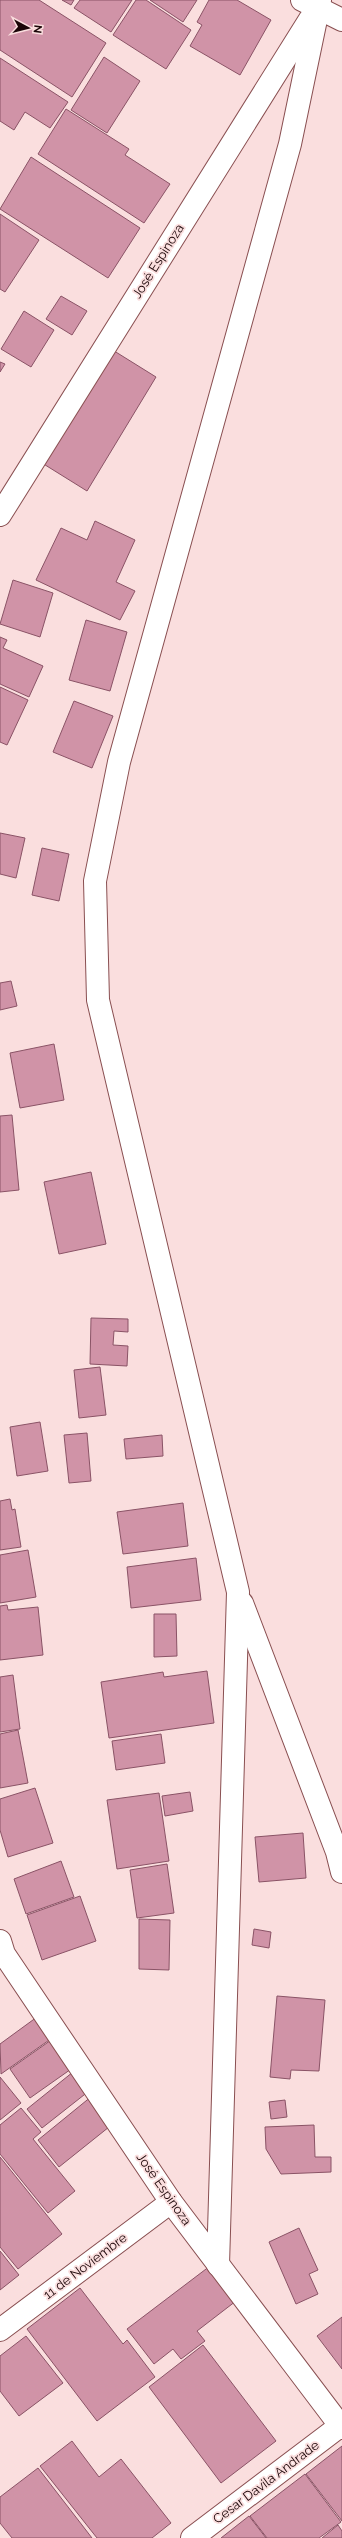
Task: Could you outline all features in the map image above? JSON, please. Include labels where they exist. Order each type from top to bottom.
[{"type":"street","points":[[342,20],[313,3],[290,144],[120,762],[95,881],[98,1000],[238,1592],[337,1852],[342,1872]]},
{"type":"street","name":"José Espinoza","points":[[0,515],[313,3]]},
{"type":"street","points":[[218,2265],[238,1592]]},
{"type":"street","name":"José Espinoza","points":[[1,1950],[171,2202],[341,2427]]},
{"type":"street","name":"11 de Noviembre","points":[[0,2330],[171,2202]]},
{"type":"street","name":"Cesar Davila Andrade","points":[[192,2538],[341,2427]]},
{"type":"building","points":[[0,0],[39,0],[106,43],[72,97],[0,50]]},
{"type":"building","points":[[62,0],[74,0],[71,5]]},
{"type":"building","points":[[80,0],[132,0],[111,32],[74,8]]},
{"type":"building","points":[[136,0],[146,0],[191,30],[166,69],[113,35]]},
{"type":"building","points":[[150,0],[197,0],[183,22]]},
{"type":"building","points":[[209,0],[237,0],[271,20],[240,75],[190,46],[202,25],[197,22]]},
{"type":"building","points":[[104,57],[140,81],[107,133],[71,110]]},
{"type":"building","points":[[0,58],[68,102],[50,128],[25,112],[14,130],[0,121]]},
{"type":"building","points":[[66,109],[129,149],[125,155],[170,184],[144,223],[38,154]]},
{"type":"building","points":[[31,157],[140,228],[108,278],[0,209]]},
{"type":"building","points":[[0,214],[39,240],[5,292],[0,289]]},
{"type":"building","points":[[61,296],[87,311],[72,335],[46,319]]},
{"type":"building","points":[[24,311],[54,330],[31,367],[1,349]]},
{"type":"building","points":[[111,349],[156,377],[87,491],[42,463]]},
{"type":"building","points":[[0,362],[5,364],[0,372]]},
{"type":"building","points":[[95,521],[135,540],[116,582],[135,591],[120,620],[36,580],[61,528],[87,540]]},
{"type":"building","points":[[13,580],[53,593],[40,637],[0,624]]},
{"type":"building","points":[[86,620],[127,632],[110,691],[69,680]]},
{"type":"building","points":[[0,637],[7,640],[3,648],[43,666],[29,697],[0,684]]},
{"type":"building","points":[[0,687],[28,700],[7,745],[0,742]]},
{"type":"building","points":[[74,701],[113,716],[92,768],[53,752]]},
{"type":"building","points":[[0,833],[25,838],[16,878],[0,874]]},
{"type":"building","points":[[42,848],[69,854],[59,901],[32,895]]},
{"type":"building","points":[[11,981],[17,1006],[0,1010],[0,983]]},
{"type":"building","points":[[54,1044],[64,1100],[20,1108],[10,1053]]},
{"type":"building","points":[[12,1115],[19,1190],[0,1192],[0,1116]]},
{"type":"building","points":[[91,1172],[106,1244],[59,1254],[44,1182]]},
{"type":"building","points":[[91,1318],[128,1319],[128,1332],[114,1331],[113,1345],[128,1346],[127,1366],[90,1364]]},
{"type":"building","points":[[100,1367],[106,1415],[79,1418],[74,1370]]},
{"type":"building","points":[[40,1422],[48,1471],[17,1476],[10,1427]]},
{"type":"building","points":[[87,1433],[91,1481],[69,1483],[64,1435]]},
{"type":"building","points":[[162,1435],[163,1456],[126,1459],[124,1439]]},
{"type":"building","points":[[10,1499],[12,1510],[15,1509],[21,1547],[0,1550],[0,1501]]},
{"type":"building","points":[[183,1503],[188,1546],[123,1554],[117,1512]]},
{"type":"building","points":[[28,1550],[36,1597],[0,1603],[0,1555]]},
{"type":"building","points":[[196,1558],[201,1600],[131,1608],[127,1567]]},
{"type":"building","points":[[7,1605],[8,1610],[38,1607],[43,1655],[0,1660],[0,1606]]},
{"type":"building","points":[[154,1614],[176,1614],[177,1656],[154,1657]]},
{"type":"building","points":[[207,1671],[214,1723],[109,1738],[101,1682],[163,1672],[164,1677]]},
{"type":"building","points":[[13,1675],[20,1729],[0,1732],[0,1677]]},
{"type":"building","points":[[18,1730],[28,1783],[0,1788],[0,1734]]},
{"type":"building","points":[[161,1734],[165,1763],[116,1770],[112,1741]]},
{"type":"building","points":[[35,1788],[53,1843],[8,1857],[0,1830],[0,1799]]},
{"type":"building","points":[[190,1792],[193,1811],[165,1816],[162,1796]]},
{"type":"building","points":[[159,1793],[169,1861],[117,1869],[107,1800]]},
{"type":"building","points":[[303,1833],[306,1878],[259,1882],[255,1837]]},
{"type":"building","points":[[61,1861],[74,1897],[26,1914],[14,1879]]},
{"type":"building","points":[[167,1864],[174,1913],[137,1918],[130,1870]]},
{"type":"building","points":[[80,1896],[96,1941],[42,1960],[27,1915]]},
{"type":"building","points":[[139,1919],[170,1920],[169,1970],[139,1969]]},
{"type":"building","points":[[254,1929],[271,1932],[269,1948],[252,1945]]},
{"type":"building","points":[[277,1996],[325,2000],[319,2071],[291,2070],[290,2079],[270,2077]]},
{"type":"building","points":[[37,2017],[52,2038],[1,2074],[0,2044]]},
{"type":"building","points":[[54,2038],[74,2067],[30,2098],[10,2069]]},
{"type":"building","points":[[73,2072],[89,2091],[42,2128],[27,2109]]},
{"type":"building","points":[[0,2077],[21,2103],[0,2120]]},
{"type":"building","points":[[92,2096],[114,2123],[59,2167],[38,2140]]},
{"type":"building","points":[[285,2100],[287,2117],[271,2119],[269,2102]]},
{"type":"building","points":[[21,2108],[41,2132],[33,2139],[75,2191],[48,2213],[0,2154],[0,2125]]},
{"type":"building","points":[[314,2125],[315,2157],[331,2157],[331,2172],[281,2174],[266,2149],[265,2127]]},
{"type":"building","points":[[0,2157],[62,2234],[18,2269],[0,2247]]},
{"type":"building","points":[[299,2228],[318,2270],[309,2274],[318,2294],[296,2304],[269,2242]]},
{"type":"building","points":[[0,2251],[19,2275],[0,2290]]},
{"type":"building","points":[[210,2266],[236,2301],[197,2331],[205,2341],[181,2359],[173,2349],[154,2364],[127,2329]]},
{"type":"building","points":[[80,2288],[123,2344],[127,2340],[155,2377],[97,2421],[27,2329]]},
{"type":"building","points":[[342,2317],[342,2369],[317,2336]]},
{"type":"building","points":[[26,2336],[63,2383],[19,2416],[0,2391],[0,2356]]},
{"type":"building","points":[[203,2345],[276,2441],[221,2483],[149,2387]]},
{"type":"building","points":[[72,2441],[99,2477],[121,2459],[171,2523],[152,2538],[97,2538],[40,2466]]},
{"type":"building","points":[[342,2446],[342,2521],[306,2474]]},
{"type":"building","points":[[38,2468],[92,2538],[12,2538],[0,2523],[0,2497]]},
{"type":"building","points":[[305,2474],[341,2522],[319,2538],[267,2538],[250,2516]]},
{"type":"building","points":[[249,2516],[266,2538],[221,2538]]},
{"type":"building","points":[[338,2525],[342,2531],[342,2538],[322,2538]]}]
